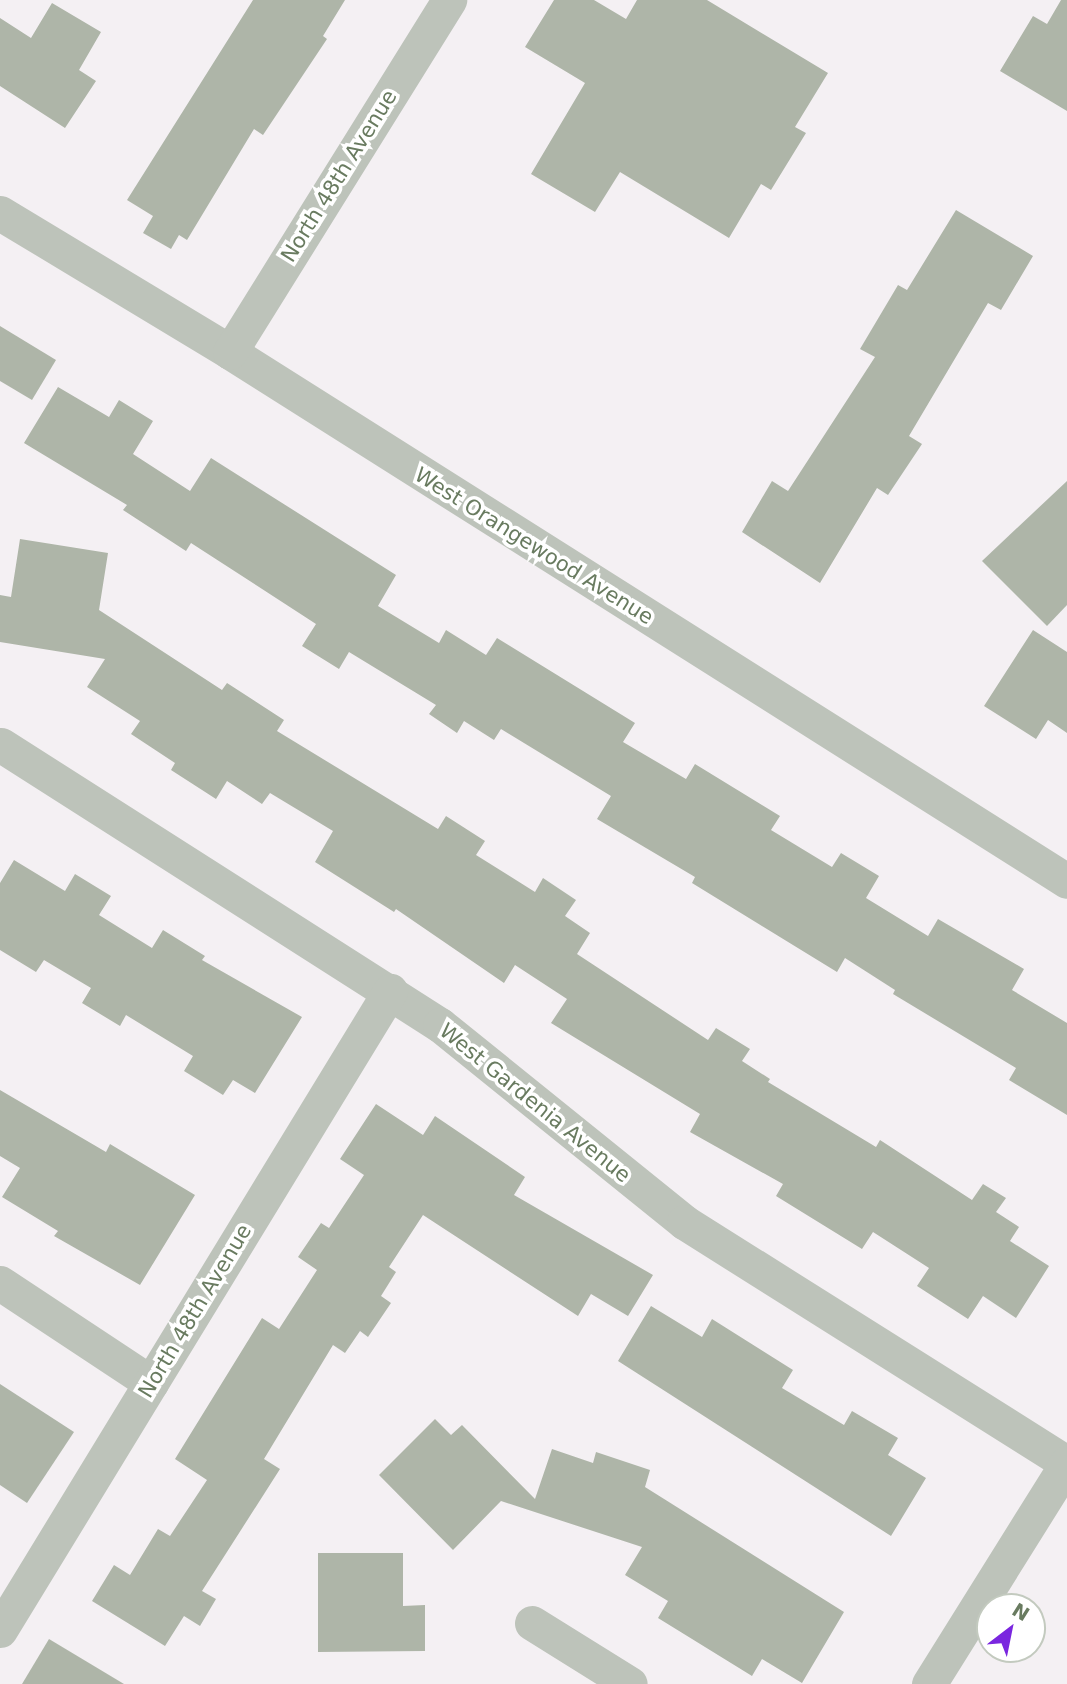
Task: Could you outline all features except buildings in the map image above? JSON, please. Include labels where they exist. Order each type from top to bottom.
[{"type":"street","name":"North 48th Avenue","points":[[230,352],[449,0]]},
{"type":"street","name":"West Orangewood Avenue","points":[[0,213],[230,352],[1067,881]]},
{"type":"street","name":"West Gardenia Avenue","points":[[1,745],[440,1025],[684,1222],[1067,1463]]},
{"type":"street","name":"North 48th Avenue","points":[[0,1630],[390,991]]},
{"type":"street","points":[[0,1283],[151,1383]]},
{"type":"street","points":[[929,1684],[1067,1463]]},
{"type":"street","points":[[531,1622],[630,1684]]}]
